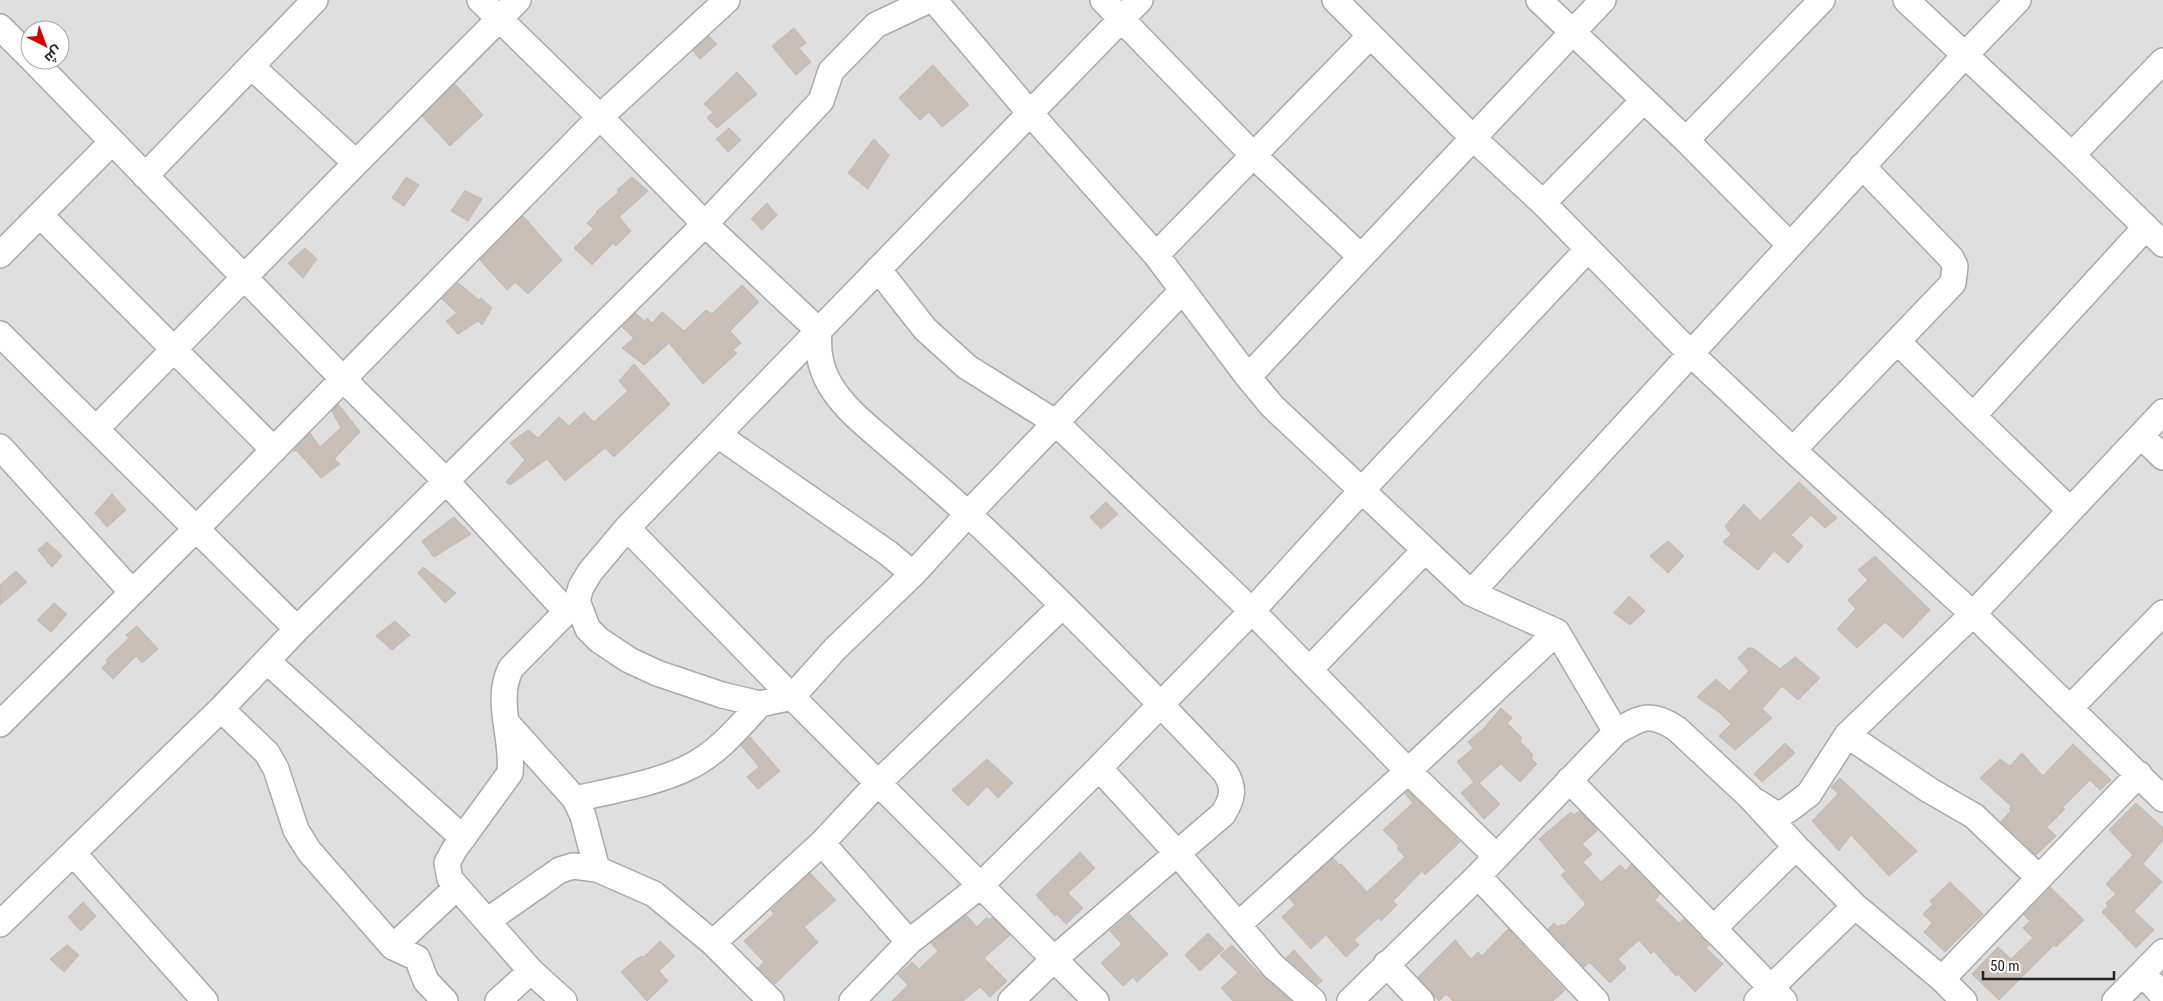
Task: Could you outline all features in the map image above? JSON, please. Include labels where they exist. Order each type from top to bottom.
[{"type":"street","points":[[145,176],[315,0]]},
{"type":"street","points":[[480,0],[600,117],[704,224],[819,331]]},
{"type":"street","points":[[96,430],[518,0]]},
{"type":"street","points":[[0,724],[196,529],[600,117],[727,0]]},
{"type":"street","points":[[0,924],[221,709],[297,629],[447,482],[704,224],[821,101],[831,71],[876,25],[930,0]]},
{"type":"street","points":[[934,0],[1030,113],[1156,255],[1248,378],[1272,406],[1471,593],[1557,632],[1616,732]]},
{"type":"street","points":[[1103,0],[1254,156],[1361,257]]},
{"type":"street","points":[[564,1001],[531,971],[450,879],[448,863],[463,838],[510,773],[512,760],[508,747],[503,693],[505,679],[511,668],[572,606],[590,572],[627,528],[1140,0]]},
{"type":"street","points":[[1335,0],[1473,138],[1543,203],[1690,353],[1793,450],[1974,614],[2163,799]]},
{"type":"street","points":[[1540,0],[1686,140],[1790,245]]},
{"type":"street","points":[[1248,378],[1603,0]]},
{"type":"street","points":[[1686,140],[1822,0]]},
{"type":"street","points":[[1906,0],[2072,154],[2154,236],[1972,416]]},
{"type":"street","points":[[1471,593],[1862,166],[2018,0]]},
{"type":"street","points":[[0,26],[20,47]]},
{"type":"street","points":[[1156,255],[1370,36]]},
{"type":"street","points":[[2072,154],[2163,61]]},
{"type":"street","points":[[251,66],[356,163]]},
{"type":"street","points":[[42,70],[343,379],[572,606],[588,629],[599,640],[629,660],[657,673],[722,695],[760,704],[792,697],[835,649],[913,574],[968,514],[1184,290]]},
{"type":"street","points":[[1543,203],[1644,100]]},
{"type":"street","points":[[0,255],[112,142]]},
{"type":"street","points":[[1793,450],[1953,283],[1955,266],[1946,252],[1862,166]]},
{"type":"street","points":[[40,215],[274,450]]},
{"type":"street","points":[[852,1001],[908,942],[980,886],[1100,768],[1252,611],[1362,490],[1588,249]]},
{"type":"street","points":[[878,269],[919,322],[951,353],[989,382],[1056,422],[1252,611],[1408,771],[1496,856]]},
{"type":"street","points":[[819,331],[817,350],[824,373],[835,392],[873,432],[968,514],[1162,704],[1225,772],[1231,782],[1232,794],[1223,814],[1054,959],[1011,1001]]},
{"type":"street","points":[[0,334],[297,629]]},
{"type":"street","points":[[1898,342],[2070,510]]},
{"type":"street","points":[[1749,796],[1777,815],[1788,810],[1809,794],[1846,735],[1974,614],[2163,412]]},
{"type":"street","points":[[718,435],[888,553],[913,574]]},
{"type":"street","points":[[2141,436],[2163,457]]},
{"type":"street","points":[[0,447],[132,592]]},
{"type":"street","points":[[627,528],[878,784],[1096,1001]]},
{"type":"street","points":[[1310,669],[1425,550]]},
{"type":"street","points":[[713,943],[822,843],[878,784],[1062,606]]},
{"type":"street","points":[[2071,708],[2163,613]]},
{"type":"street","points":[[1238,925],[1408,771],[1557,632]]},
{"type":"street","points":[[267,661],[463,838]]},
{"type":"street","points":[[575,799],[653,780],[689,768],[710,754],[733,734],[760,704]]},
{"type":"street","points":[[221,709],[267,753],[276,769],[296,830],[309,851],[393,947],[417,958],[426,981],[445,1001]]},
{"type":"street","points":[[1350,1001],[1478,876],[1616,732],[1638,718],[1651,717],[1666,722],[1677,729],[1749,796],[1796,847],[1855,906],[1942,979],[1964,1001]]},
{"type":"street","points":[[506,722],[575,799],[583,816],[597,869]]},
{"type":"street","points":[[1846,735],[1929,790],[1974,816],[2038,877]]},
{"type":"street","points":[[1100,768],[1177,853],[1273,966],[1313,1001]]},
{"type":"street","points":[[1942,979],[2139,774]]},
{"type":"street","points":[[1569,780],[1713,929],[1771,996],[1855,906]]},
{"type":"street","points":[[822,843],[908,942]]},
{"type":"street","points":[[1713,929],[1796,847]]},
{"type":"street","points":[[73,853],[205,1001]]},
{"type":"street","points":[[487,921],[560,870],[573,866],[597,869],[654,894],[713,943],[771,1001]]},
{"type":"street","points":[[1478,876],[1596,1001]]},
{"type":"street","points":[[393,947],[458,888]]},
{"type":"street","points":[[2115,1001],[2163,952]]},
{"type":"street","points":[[1386,964],[1421,1001]]},
{"type":"street","points":[[498,1001],[531,971]]},
{"type":"street","points":[[2143,973],[2163,996]]},
{"type":"shaded area","points":[[0,0],[2163,0],[2163,1001],[0,1001]]},
{"type":"building","points":[[794,28],[806,43],[799,48],[811,62],[796,75],[772,46]]},
{"type":"building","points":[[709,36],[717,44],[700,59],[693,51]]},
{"type":"building","points":[[933,65],[969,105],[942,127],[929,112],[920,120],[899,98]]},
{"type":"building","points":[[737,72],[757,94],[717,128],[707,118],[713,112],[704,104]]},
{"type":"building","points":[[455,84],[483,115],[450,146],[422,116]]},
{"type":"building","points":[[729,128],[741,140],[728,152],[716,139]]},
{"type":"building","points":[[874,139],[889,155],[868,189],[848,173]]},
{"type":"building","points":[[406,177],[419,185],[404,206],[392,198]]},
{"type":"building","points":[[632,177],[648,191],[619,217],[631,231],[616,246],[613,243],[592,265],[574,248],[593,229],[587,223],[596,212],[619,192],[617,190]]},
{"type":"building","points":[[465,191],[482,199],[468,221],[451,211]]},
{"type":"building","points":[[767,203],[777,215],[762,230],[751,219]]},
{"type":"building","points":[[523,216],[562,260],[528,294],[515,282],[507,290],[480,260]]},
{"type":"building","points":[[305,248],[317,259],[303,278],[288,263]]},
{"type":"building","points":[[458,283],[479,300],[481,298],[492,308],[482,325],[478,321],[458,334],[446,321],[457,313],[442,299]]},
{"type":"building","points":[[742,285],[759,302],[730,331],[741,343],[733,350],[737,353],[703,384],[669,343],[644,365],[622,348],[634,338],[622,327],[635,313],[645,321],[647,318],[652,323],[662,312],[684,331],[706,310],[712,314]]},
{"type":"building","points":[[634,364],[670,404],[614,457],[605,448],[565,481],[547,459],[510,485],[506,482],[525,460],[510,443],[528,430],[538,438],[559,417],[569,426],[584,412],[594,422],[628,391],[619,381]]},
{"type":"building","points":[[338,404],[360,432],[334,459],[340,464],[321,478],[297,451],[293,451],[310,433],[320,447],[341,428],[332,411]]},
{"type":"building","points":[[1799,482],[1837,518],[1825,528],[1811,515],[1791,535],[1803,546],[1788,563],[1774,551],[1758,570],[1723,542],[1731,534],[1725,526],[1744,504],[1760,521]]},
{"type":"building","points":[[112,494],[126,510],[107,527],[95,513]]},
{"type":"building","points":[[1106,502],[1118,514],[1101,529],[1090,517]]},
{"type":"building","points":[[454,517],[471,534],[434,557],[422,541]]},
{"type":"building","points":[[1668,541],[1684,556],[1668,573],[1650,556]]},
{"type":"building","points":[[47,542],[62,556],[52,567],[38,550]]},
{"type":"building","points":[[1875,556],[1930,610],[1903,638],[1885,622],[1857,648],[1837,629],[1856,609],[1848,600],[1868,580],[1858,570]]},
{"type":"building","points":[[423,567],[456,593],[445,603],[418,573]]},
{"type":"building","points":[[16,571],[27,582],[0,605],[0,585]]},
{"type":"building","points":[[1629,596],[1645,611],[1630,625],[1614,613]]},
{"type":"building","points":[[54,603],[67,614],[51,632],[37,620]]},
{"type":"building","points":[[395,621],[410,635],[392,650],[376,636]]},
{"type":"building","points":[[137,626],[158,649],[142,663],[136,656],[113,679],[102,668],[108,662],[106,660],[129,638],[126,635]]},
{"type":"building","points":[[1748,648],[1753,648],[1780,669],[1795,657],[1820,678],[1798,700],[1782,686],[1762,709],[1772,718],[1735,750],[1719,736],[1731,724],[1720,713],[1697,697],[1716,679],[1729,691],[1749,671],[1738,658]]},
{"type":"building","points":[[1501,708],[1512,718],[1507,723],[1522,738],[1520,741],[1533,755],[1531,758],[1537,764],[1520,782],[1501,764],[1479,783],[1500,804],[1484,819],[1461,793],[1474,782],[1457,762],[1473,748],[1468,742],[1483,729]]},
{"type":"building","points":[[750,737],[780,771],[758,789],[747,777],[759,767],[741,745]]},
{"type":"building","points":[[1785,743],[1795,753],[1762,782],[1754,774]]},
{"type":"building","points":[[2073,744],[2111,780],[2100,790],[2090,780],[2063,807],[2065,809],[2047,827],[2056,836],[2036,855],[2001,821],[2011,811],[2009,809],[2011,806],[1980,778],[2000,759],[2010,766],[2022,753],[2043,776]]},
{"type":"building","points":[[987,759],[1013,783],[998,798],[987,786],[968,806],[952,790]]},
{"type":"building","points":[[1840,778],[1917,851],[1889,876],[1851,835],[1839,851],[1812,821],[1838,794],[1831,787]]},
{"type":"building","points":[[1408,791],[1460,842],[1425,875],[1422,871],[1393,901],[1397,905],[1381,921],[1378,918],[1354,940],[1359,945],[1346,957],[1326,935],[1311,949],[1282,917],[1295,905],[1289,898],[1333,858],[1367,892],[1405,857],[1397,848],[1399,846],[1383,830],[1413,803],[1405,793]]},
{"type":"building","points":[[2136,803],[2163,828],[2163,840],[2143,864],[2162,882],[2134,911],[2154,930],[2136,948],[2102,912],[2108,906],[2106,903],[2116,894],[2106,884],[2133,855],[2109,830]]},
{"type":"building","points":[[1579,811],[1598,830],[1582,844],[1592,854],[1583,862],[1601,882],[1620,865],[1626,871],[1631,864],[1660,894],[1655,900],[1679,923],[1684,919],[1709,945],[1706,948],[1723,964],[1695,992],[1678,974],[1676,976],[1654,951],[1651,954],[1639,940],[1618,959],[1626,968],[1610,983],[1589,962],[1584,967],[1548,929],[1554,923],[1558,927],[1562,924],[1564,926],[1586,904],[1561,875],[1566,871],[1539,839],[1571,812],[1574,815]]},
{"type":"building","points":[[1080,852],[1095,868],[1068,893],[1083,908],[1066,924],[1057,914],[1055,916],[1036,895]]},
{"type":"building","points":[[810,873],[836,900],[804,927],[818,942],[775,984],[758,968],[764,962],[744,941],[774,914],[771,910]]},
{"type":"building","points":[[1950,882],[1983,914],[1945,952],[1924,932],[1932,923],[1923,914],[1933,904],[1930,901]]},
{"type":"building","points":[[2050,887],[2084,920],[2056,947],[2054,945],[1999,1000],[1972,974],[1998,947],[2011,959],[2033,938],[2023,928],[2030,921],[2024,915]]},
{"type":"building","points":[[83,902],[96,916],[81,931],[68,917]]},
{"type":"building","points":[[1129,914],[1168,954],[1137,982],[1133,977],[1123,986],[1101,963],[1122,944],[1110,931]]},
{"type":"building","points":[[966,915],[977,927],[987,917],[989,920],[992,917],[1010,935],[984,958],[1007,981],[990,997],[980,987],[963,1001],[892,1001],[908,985],[898,975],[912,962],[919,969],[938,951],[931,943]]},
{"type":"building","points":[[1508,929],[1565,990],[1553,1001],[1453,1001],[1446,994],[1439,1001],[1418,977],[1455,940],[1471,959],[1478,952],[1482,956]]},
{"type":"building","points":[[1208,933],[1224,949],[1200,971],[1185,955]]},
{"type":"building","points":[[660,941],[675,956],[659,971],[668,981],[647,1001],[621,972],[635,960],[642,956],[643,958]]},
{"type":"building","points":[[67,945],[79,955],[64,972],[50,959]]},
{"type":"building","points":[[1232,945],[1258,972],[1291,1001],[1233,1001],[1221,988],[1238,973],[1220,955]]},
{"type":"building","points":[[1294,950],[1322,981],[1317,985],[1286,958]]}]
